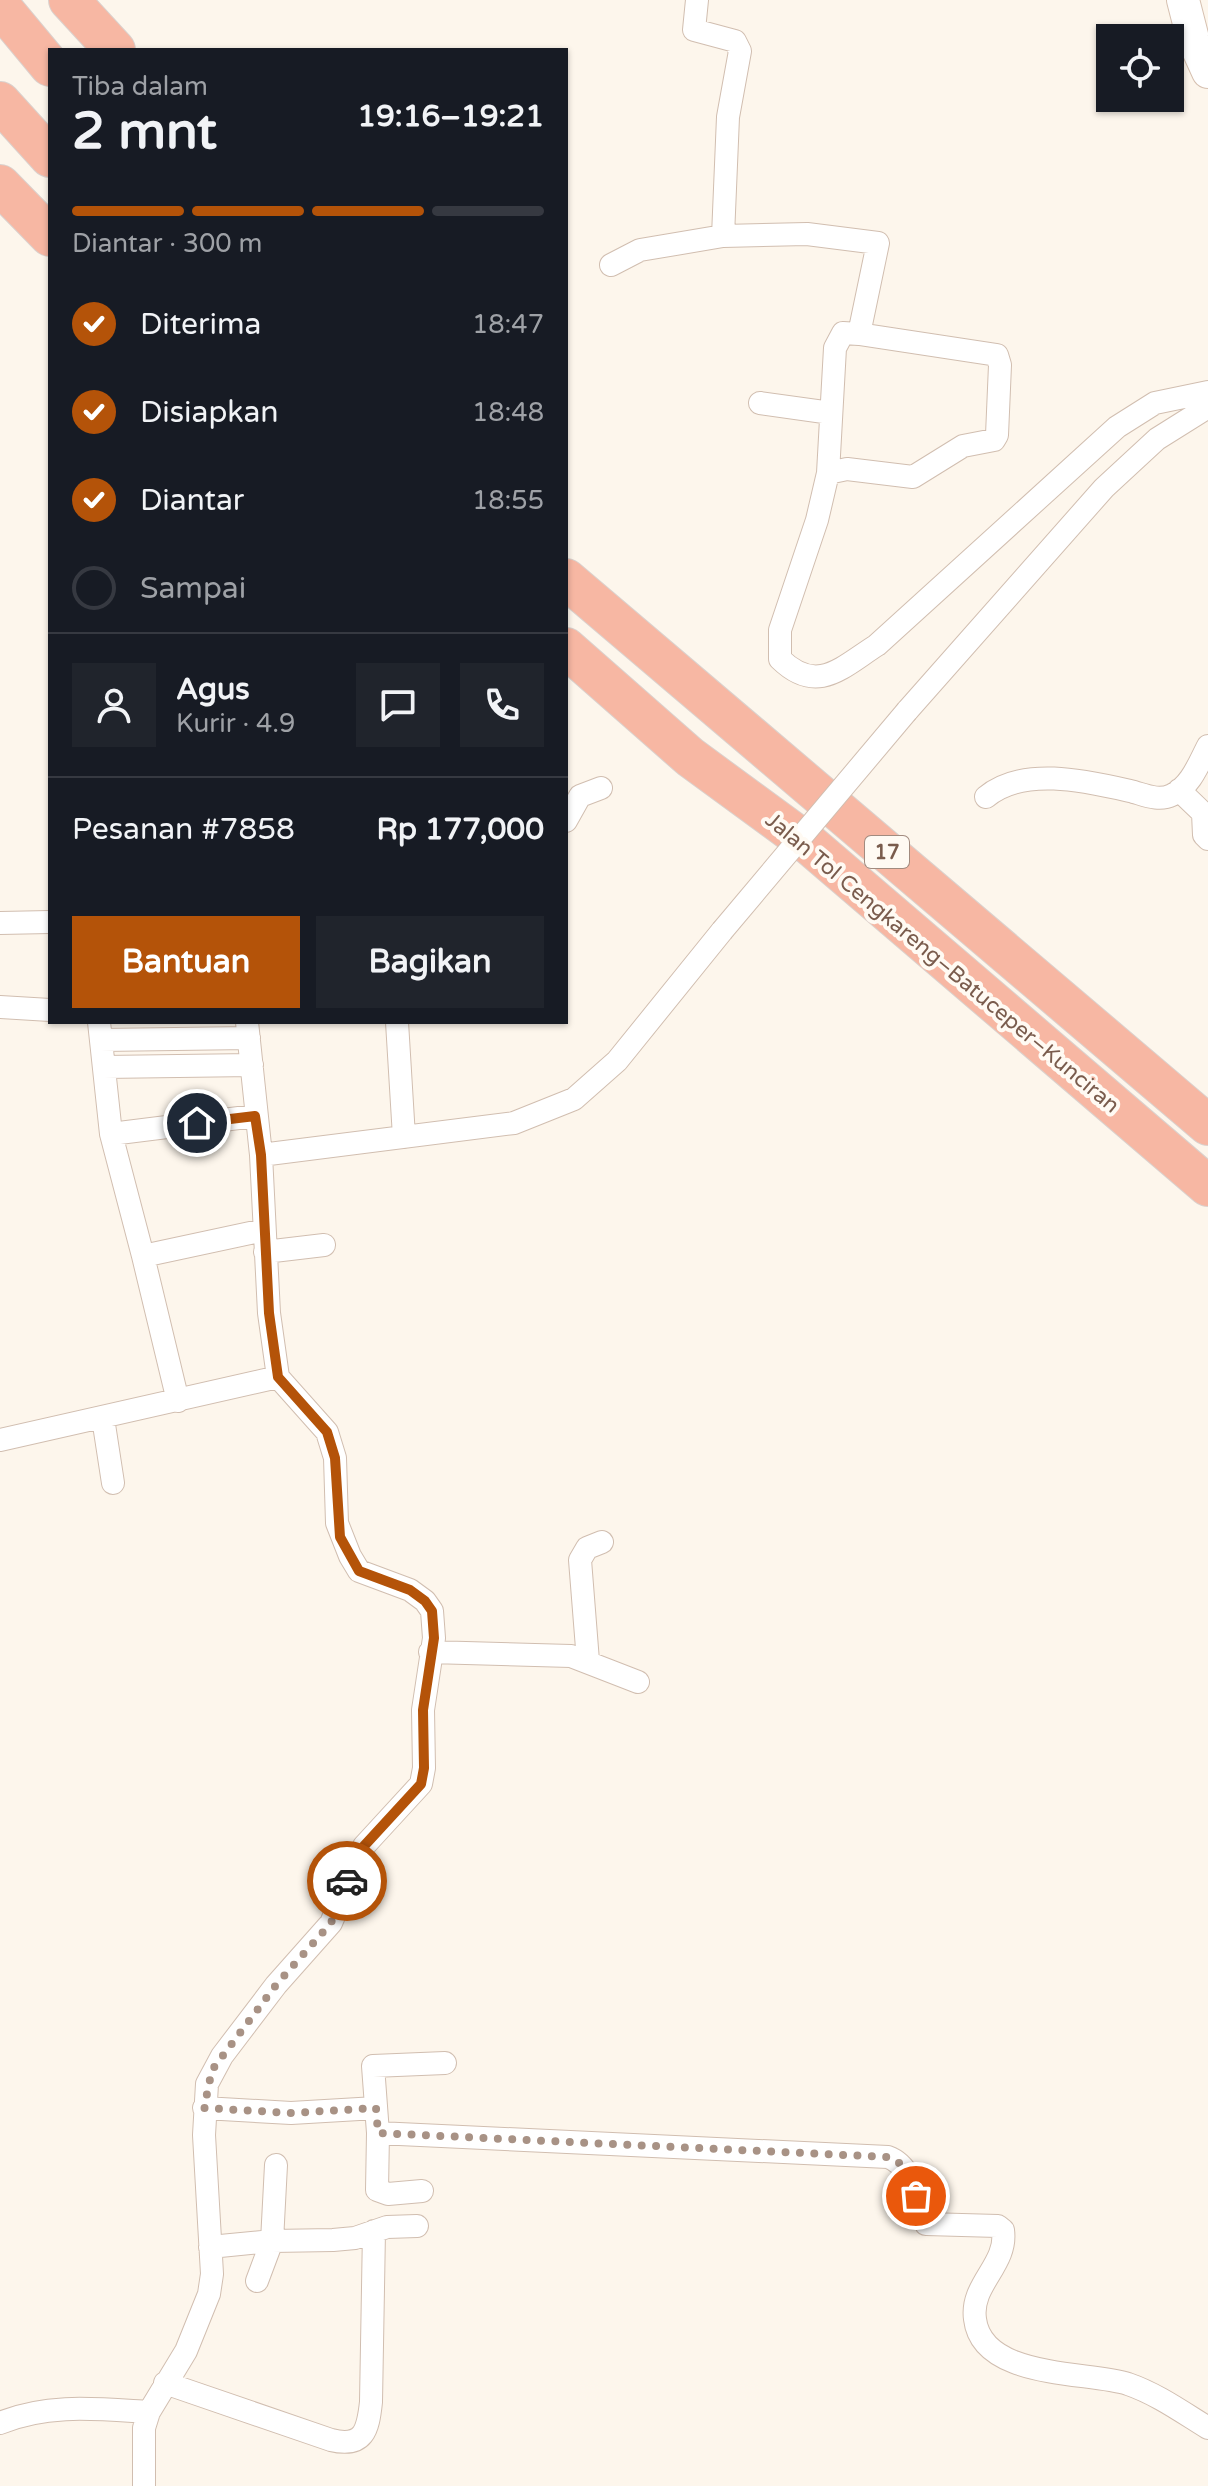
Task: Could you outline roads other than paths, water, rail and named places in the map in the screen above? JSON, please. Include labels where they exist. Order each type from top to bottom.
[{"type":"highway","points":[[69,0],[113,48]]},
{"type":"highway","points":[[0,6],[48,64]]},
{"type":"highway","points":[[0,102],[48,155]]},
{"type":"highway","points":[[0,185],[48,234]]},
{"type":"highway","points":[[568,557],[672,669]]},
{"type":"highway","name":"17","points":[[568,581],[1208,1125]]},
{"type":"highway","name":"Jalan Tol Cengkareng–Batuceper–Kunciran","points":[[568,650],[690,757],[810,845],[1208,1186]]},
{"type":"highway","points":[[568,679],[690,757]]},
{"type":"main road","points":[[1183,0],[1193,39],[1208,72]]},
{"type":"street","points":[[697,0],[694,30],[735,41],[740,51],[728,117],[723,236]]},
{"type":"street","points":[[611,265],[640,250],[723,236],[807,234],[878,243],[859,334]]},
{"type":"street","points":[[828,473],[847,469],[913,477],[963,446],[994,440],[997,435],[1000,357],[843,333],[835,348],[828,473],[817,520],[780,630],[780,659],[796,675],[814,679],[834,672],[877,645],[1117,427],[1155,403],[1208,392]]},
{"type":"street","points":[[760,403],[831,413]]},
{"type":"street","points":[[261,1155],[514,1123],[574,1099],[617,1061],[907,711],[1104,488],[1157,439],[1208,407]]},
{"type":"street","points":[[986,797],[1015,780],[1036,778],[1107,787],[1158,798],[1179,790],[1202,774],[1208,746]]},
{"type":"street","points":[[568,817],[580,796],[589,789],[601,788]]},
{"type":"street","points":[[1179,790],[1203,813],[1204,835],[1208,839]]},
{"type":"street","points":[[0,923],[24,920],[48,922]]},
{"type":"street","points":[[0,1007],[48,1010]]},
{"type":"street","points":[[397,1024],[404,1137]]},
{"type":"street","points":[[145,2486],[144,2428],[149,2412],[186,2351],[209,2294],[212,2274],[204,2108],[207,2084],[217,2063],[276,1985],[331,1923],[364,1846],[421,1784],[434,1623],[425,1601],[410,1590],[359,1571],[337,1523],[335,1458],[327,1432],[278,1377],[248,1030],[100,1031],[111,1134],[178,1401]]},
{"type":"street","points":[[104,1067],[252,1065]]},
{"type":"street","points":[[111,1134],[255,1116]]},
{"type":"street","points":[[143,1256],[264,1241],[324,1245]]},
{"type":"street","points":[[0,1440],[278,1377]]},
{"type":"street","points":[[103,1418],[113,1483]]},
{"type":"street","points":[[588,1661],[580,1560],[587,1548],[602,1542]]},
{"type":"street","points":[[430,1652],[571,1656],[638,1682]]},
{"type":"street","points":[[422,2191],[388,2194],[377,2190],[378,2133],[373,2066],[445,2063]]},
{"type":"street","points":[[204,2108],[291,2113],[376,2108]]},
{"type":"street","points":[[378,2133],[888,2157],[899,2161],[907,2169],[926,2224],[998,2226],[1003,2230],[1005,2245],[1002,2256],[980,2288],[974,2312],[976,2327],[993,2351],[1030,2368],[1109,2379],[1140,2389],[1208,2428]]},
{"type":"street","points":[[257,2281],[272,2241],[276,2165]]},
{"type":"street","points":[[210,2247],[272,2241],[333,2240],[417,2226]]},
{"type":"street","points":[[165,2383],[331,2440],[355,2443],[361,2439],[368,2429],[371,2402],[374,2231]]},
{"type":"street","points":[[0,2423],[25,2413],[55,2409],[149,2412]]}]
